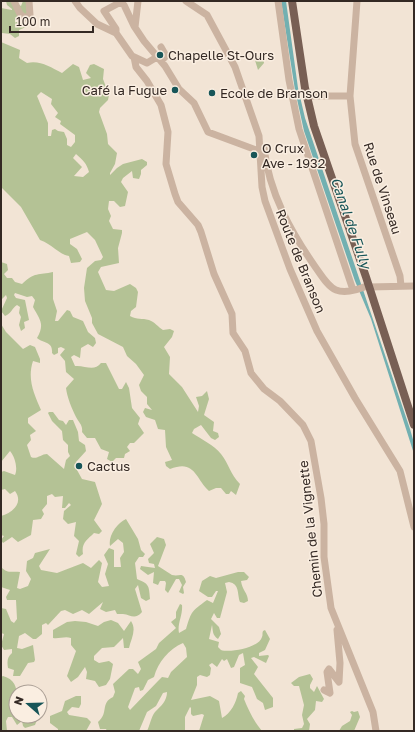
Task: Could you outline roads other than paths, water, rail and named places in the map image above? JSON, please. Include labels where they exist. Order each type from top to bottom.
[{"type":"main road","points":[[292,1],[306,96],[317,137],[414,425]]},
{"type":"street","points":[[14,1],[20,14],[28,18],[31,12],[29,1]]},
{"type":"street","points":[[75,1],[80,8],[97,24],[116,33]]},
{"type":"street","points":[[135,27],[138,1]]},
{"type":"street","name":"Route de Branson","points":[[186,1],[207,16],[235,67],[257,127],[264,195],[290,269],[316,331],[400,471],[414,527]]},
{"type":"street","points":[[278,1],[289,80],[299,129],[355,289]]},
{"type":"street","name":"Rue de Vinseau","points":[[357,1],[350,96],[355,144],[400,276],[401,286]]},
{"type":"street","points":[[118,2],[124,5],[135,27],[179,89],[194,102],[208,132],[259,149],[264,148],[276,199],[302,248],[331,287],[339,291],[368,286],[414,286]]},
{"type":"street","name":"Chemin de la Vignette","points":[[118,2],[104,11],[116,29],[116,33],[134,57],[136,67],[147,81],[160,105],[168,132],[166,164],[175,194],[178,202],[198,225],[201,232],[214,274],[230,308],[233,333],[245,351],[251,373],[264,389],[280,401],[304,425],[311,441],[316,462],[324,519],[324,557],[331,608],[335,622],[373,712],[376,731]]},
{"type":"street","points":[[134,57],[146,63],[159,59],[166,56],[160,47]]},
{"type":"street","points":[[306,96],[350,96]]},
{"type":"street","points":[[324,690],[330,693],[327,672],[329,668],[339,682],[340,663],[335,622]]},
{"type":"water","name":"Canal de Fully","points":[[281,1],[286,1],[298,88],[305,118],[410,429],[414,443],[414,454],[371,319],[355,281],[304,131],[295,90]]},
{"type":"place","name":"Chapelle St-Ours","points":[[160,55]]},
{"type":"place","name":"Café la Fugue","points":[[175,90]]},
{"type":"place","name":"Ecole de Branson","points":[[212,93]]},
{"type":"place","name":"O Crux Ave - 1932","points":[[254,155]]},
{"type":"place","name":"Cactus","points":[[79,466]]}]
